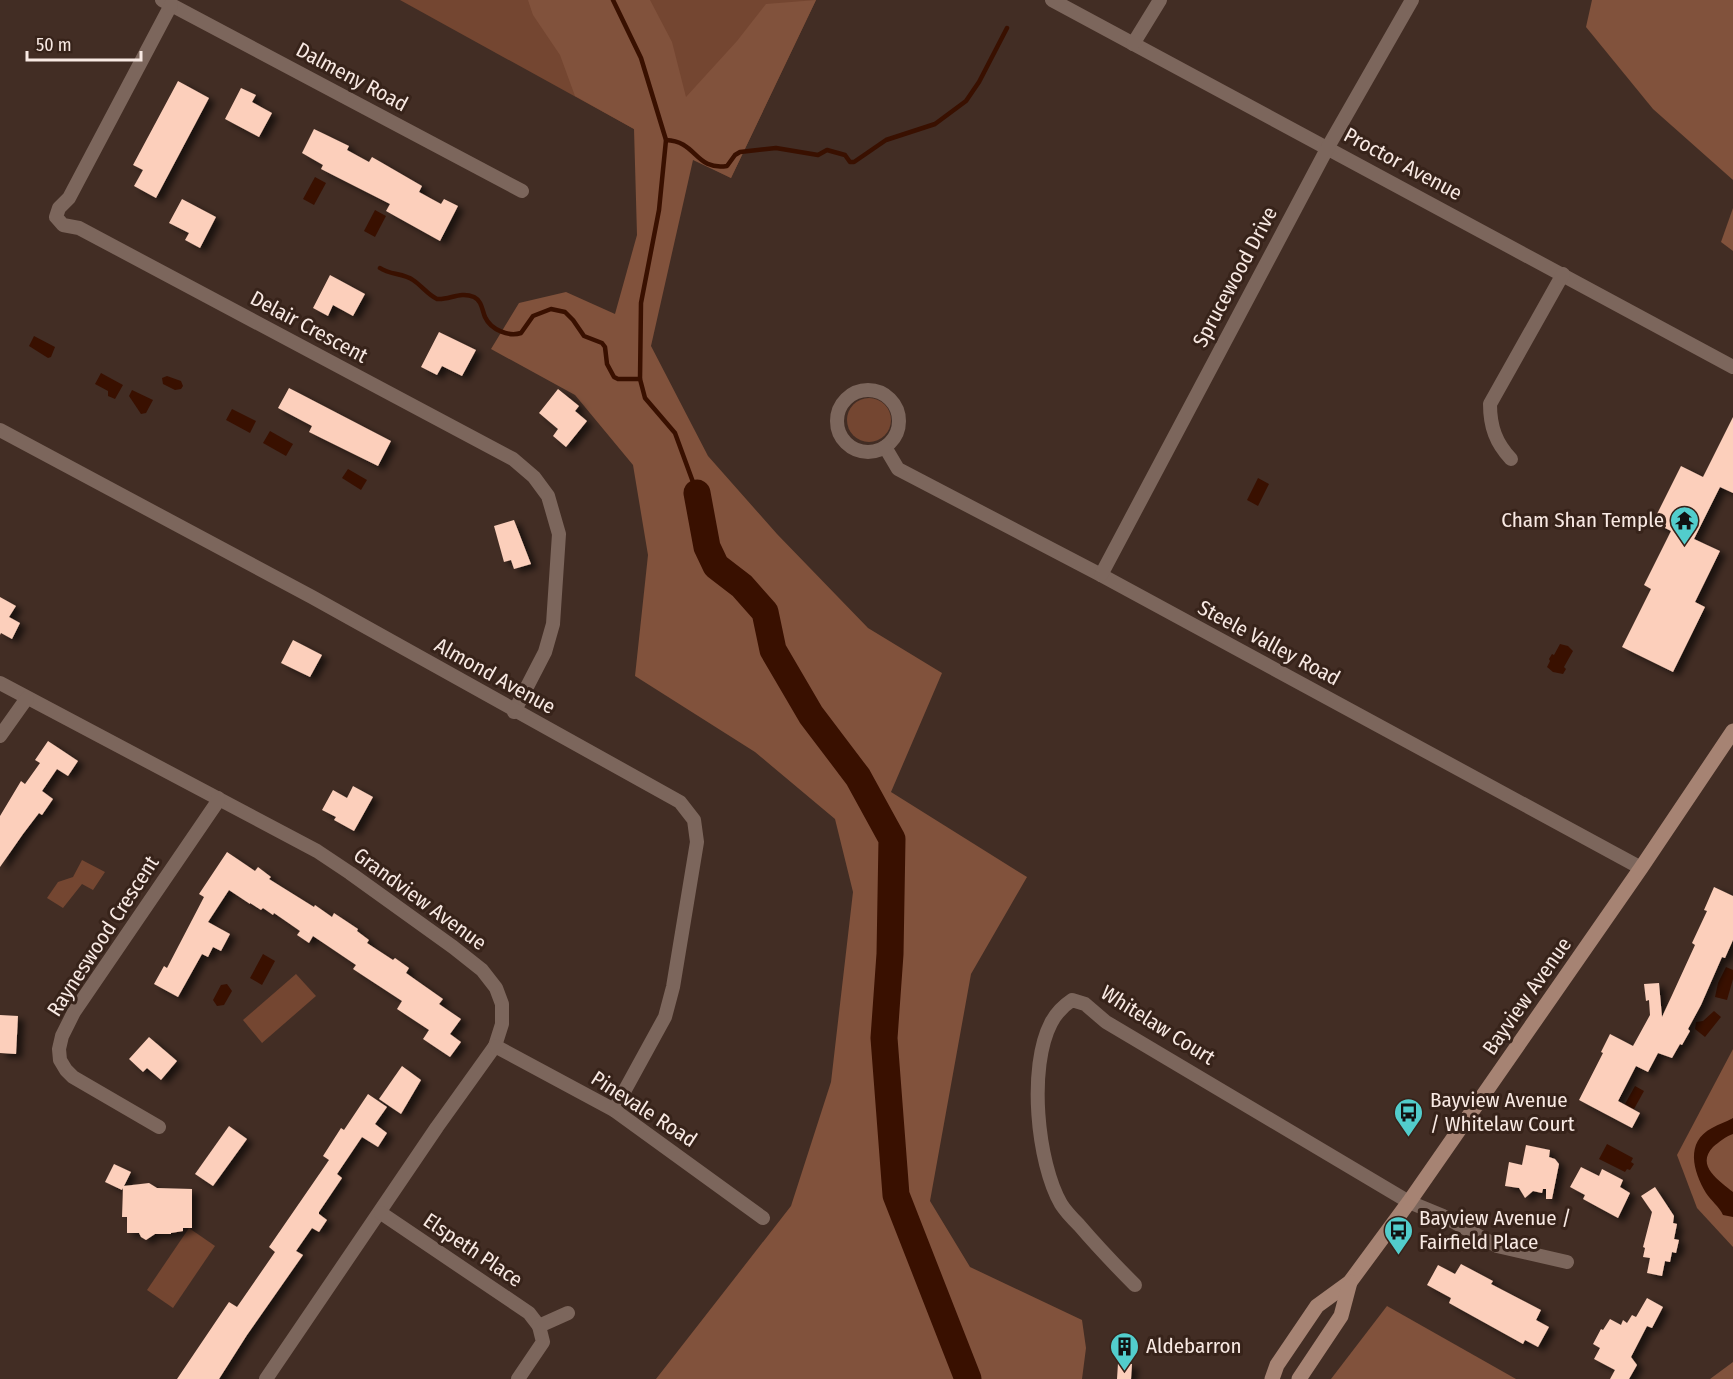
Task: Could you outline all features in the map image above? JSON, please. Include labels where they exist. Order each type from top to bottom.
[{"type":"main road","name":"Bayview Avenue","points":[[1272,1379],[1277,1365],[1317,1306],[1350,1282],[1409,1202],[1641,868],[1733,731]]},
{"type":"main road","name":"Bayview Avenue","points":[[1299,1379],[1338,1322],[1350,1282]]},
{"type":"street","name":"Proctor Avenue","points":[[1052,0],[1733,367]]},
{"type":"street","points":[[1133,44],[1160,0]]},
{"type":"street","name":"Sprucewood Drive","points":[[1101,575],[1328,147],[1412,0]]},
{"type":"street","name":"Dalmeny Road","points":[[167,2],[522,191]]},
{"type":"street","name":"Delair Crescent","points":[[167,2],[69,198],[59,208],[56,217],[63,225],[79,228],[502,454],[534,477],[548,496],[559,534],[553,624],[545,652],[514,712]]},
{"type":"street","points":[[1511,459],[1500,448],[1494,435],[1490,404],[1563,274]]},
{"type":"street","points":[[871,390],[882,393],[892,401],[898,411],[899,423],[896,435],[885,447],[866,452],[854,448],[845,441],[839,430],[837,418],[848,397],[871,390]]},
{"type":"street","name":"Almond Avenue","points":[[0,430],[312,597],[514,712],[680,802],[694,820],[696,842],[673,987],[665,1017],[614,1110]]},
{"type":"street","name":"Steele Valley Road","points":[[885,447],[898,469],[1101,575],[1641,868]]},
{"type":"street","name":"Grandview Avenue","points":[[0,683],[317,851],[453,947],[482,970],[496,988],[502,1005],[502,1024],[495,1046],[437,1127],[381,1213],[266,1379]]},
{"type":"street","points":[[0,736],[27,698]]},
{"type":"street","name":"Rayneswood Crescent","points":[[159,1127],[73,1077],[60,1060],[59,1049],[62,1036],[74,1012],[218,798]]},
{"type":"street","name":"Whitelaw Court","points":[[1135,1285],[1063,1207],[1052,1186],[1046,1160],[1037,1098],[1038,1066],[1050,1023],[1061,1007],[1072,1000],[1085,1004],[1106,1022],[1409,1202]]},
{"type":"street","name":"Pinevale Road","points":[[495,1046],[614,1110],[763,1218]]},
{"type":"street","points":[[1409,1202],[1443,1216],[1497,1246],[1567,1262]]},
{"type":"street","name":"Elspeth Place","points":[[381,1213],[529,1313],[539,1326]]},
{"type":"street","points":[[518,1379],[543,1342],[539,1326],[568,1313]]},
{"type":"shaded area","points":[[400,0],[816,0],[731,178],[634,129]]},
{"type":"shaded area","points":[[528,0],[650,0],[672,42],[686,97],[737,41],[766,4],[816,0],[731,178],[693,160],[651,346],[708,456],[777,534],[868,628],[942,673],[891,792],[1027,877],[971,974],[930,1201],[970,1267],[1082,1320],[1086,1348],[1082,1379],[656,1379],[791,1206],[831,1082],[853,892],[835,819],[755,752],[635,676],[648,555],[633,465],[575,395],[491,349],[519,303],[566,292],[615,314],[637,235],[634,129],[575,96],[560,55],[533,15]]},
{"type":"shaded area","points":[[1592,0],[1733,0],[1733,180],[1653,109],[1586,27]]},
{"type":"shaded area","points":[[315,177],[326,183],[314,205],[303,199]]},
{"type":"shaded area","points":[[1733,208],[1733,251],[1721,242]]},
{"type":"shaded area","points":[[375,210],[386,216],[375,237],[364,231]]},
{"type":"shaded area","points":[[34,336],[55,347],[51,357],[48,358],[29,346]]},
{"type":"shaded area","points":[[101,373],[123,385],[115,399],[108,396],[108,391],[95,384]]},
{"type":"shaded area","points":[[167,376],[181,381],[183,386],[181,389],[175,390],[163,384],[162,378]]},
{"type":"shaded area","points":[[132,390],[153,400],[146,413],[141,414],[129,396]]},
{"type":"shaded area","points":[[869,398],[885,404],[891,420],[885,436],[869,442],[853,436],[847,420],[853,404]]},
{"type":"shaded area","points":[[232,409],[256,421],[250,433],[226,420]]},
{"type":"shaded area","points":[[270,431],[293,444],[286,456],[263,443]]},
{"type":"shaded area","points":[[348,469],[367,480],[361,490],[342,478]]},
{"type":"shaded area","points":[[1258,478],[1269,484],[1258,506],[1247,500]]},
{"type":"shaded area","points":[[1560,644],[1568,646],[1573,651],[1564,667],[1566,669],[1563,674],[1553,672],[1547,667],[1549,659]]},
{"type":"shaded area","points":[[82,860],[105,872],[93,890],[82,884],[63,908],[47,898],[58,882],[73,877]]},
{"type":"shaded area","points":[[263,954],[275,961],[262,985],[250,978]]},
{"type":"shaded area","points":[[1726,967],[1733,970],[1727,1000],[1715,997],[1718,983]]},
{"type":"shaded area","points":[[296,974],[316,996],[262,1043],[243,1020]]},
{"type":"shaded area","points":[[227,984],[232,991],[224,1005],[217,1006],[213,1000],[221,985]]},
{"type":"shaded area","points":[[1714,1011],[1721,1017],[1705,1037],[1695,1029],[1696,1022],[1703,1021]]},
{"type":"shaded area","points":[[1733,1049],[1733,1247],[1697,1208],[1677,1155]]},
{"type":"shaded area","points":[[1635,1086],[1644,1091],[1634,1109],[1625,1104]]},
{"type":"shaded area","points":[[1733,1118],[1733,1134],[1713,1147],[1707,1160],[1711,1172],[1733,1192],[1733,1217],[1723,1215],[1706,1193],[1698,1176],[1694,1158],[1698,1141],[1703,1134]]},
{"type":"shaded area","points":[[1607,1144],[1633,1158],[1631,1162],[1634,1164],[1630,1170],[1627,1169],[1625,1172],[1599,1159]]},
{"type":"shaded area","points":[[189,1228],[215,1246],[173,1308],[147,1290]]},
{"type":"shaded area","points":[[1387,1306],[1516,1379],[1331,1379]]},
{"type":"shaded area","points":[[1733,1362],[1733,1379],[1710,1379]]},
{"type":"building","points":[[178,81],[209,98],[156,198],[134,186],[143,170],[133,165]]},
{"type":"building","points":[[241,88],[256,95],[252,102],[272,113],[259,137],[225,119]]},
{"type":"building","points":[[314,129],[349,146],[347,150],[369,162],[372,157],[422,186],[419,192],[441,204],[444,199],[458,206],[440,241],[386,211],[390,204],[321,169],[323,165],[302,153]]},
{"type":"building","points":[[182,199],[216,217],[200,248],[185,240],[189,233],[169,223]]},
{"type":"building","points":[[330,275],[365,294],[353,316],[333,305],[328,316],[313,308]]},
{"type":"building","points":[[439,332],[476,350],[462,376],[442,366],[437,375],[421,367]]},
{"type":"building","points":[[289,388],[391,441],[378,466],[309,432],[312,426],[278,408]]},
{"type":"building","points":[[558,389],[579,406],[575,411],[587,421],[566,447],[553,436],[558,429],[539,413]]},
{"type":"building","name":"Cham Shan Temple","points":[[1733,417],[1733,493],[1720,487],[1694,539],[1720,551],[1695,602],[1705,607],[1673,672],[1622,647],[1651,589],[1644,585],[1671,531],[1653,522],[1681,466],[1703,477]]},
{"type":"building","points":[[514,520],[531,564],[514,569],[511,560],[504,562],[494,526]]},
{"type":"building","points":[[0,597],[16,606],[9,617],[20,623],[12,639],[1,633],[0,635]]},
{"type":"building","points":[[293,640],[322,655],[310,677],[281,663]]},
{"type":"building","points":[[48,741],[78,761],[68,776],[57,769],[42,791],[53,799],[42,815],[39,813],[0,867],[0,816],[21,781],[25,784],[40,763],[35,760]]},
{"type":"building","points":[[353,786],[373,797],[354,831],[334,820],[336,817],[322,810],[333,790],[347,798]]},
{"type":"building","points":[[227,852],[255,871],[258,867],[271,877],[269,879],[314,907],[315,905],[332,917],[334,913],[358,929],[357,931],[369,940],[367,943],[409,968],[406,973],[443,999],[439,1004],[461,1019],[450,1034],[461,1042],[450,1057],[423,1039],[429,1030],[397,1009],[402,1001],[353,969],[356,965],[313,936],[309,943],[297,935],[300,931],[274,913],[273,915],[263,908],[261,910],[229,890],[208,922],[230,934],[221,951],[213,947],[208,957],[202,954],[178,997],[154,984],[164,966],[167,968],[204,897],[199,894]]},
{"type":"building","points":[[1714,887],[1733,896],[1733,940],[1725,958],[1722,957],[1688,1029],[1690,1031],[1672,1058],[1658,1053],[1648,1072],[1636,1066],[1618,1101],[1640,1113],[1632,1128],[1579,1100],[1610,1034],[1633,1046],[1650,1015],[1649,1000],[1646,1001],[1644,984],[1659,983],[1662,1017],[1695,945],[1692,943],[1707,911],[1704,910]]},
{"type":"building","points":[[0,1015],[18,1016],[16,1054],[0,1053]]},
{"type":"building","points":[[149,1037],[177,1061],[161,1080],[147,1068],[143,1072],[129,1059]]},
{"type":"building","points":[[402,1066],[421,1080],[401,1114],[379,1099]]},
{"type":"building","points":[[368,1094],[387,1107],[375,1124],[387,1133],[378,1147],[362,1137],[337,1174],[342,1178],[319,1212],[327,1220],[319,1232],[312,1228],[296,1251],[303,1255],[219,1379],[177,1379],[229,1302],[237,1307],[275,1252],[269,1247],[329,1160],[323,1156],[341,1128],[344,1130]]},
{"type":"building","points":[[229,1126],[247,1139],[213,1186],[195,1174]]},
{"type":"building","points":[[1526,1145],[1550,1150],[1549,1157],[1555,1159],[1559,1164],[1552,1199],[1546,1199],[1546,1189],[1543,1189],[1542,1193],[1533,1191],[1525,1198],[1519,1188],[1505,1186],[1509,1162],[1522,1165]]},
{"type":"building","points":[[114,1164],[131,1172],[124,1186],[149,1183],[157,1188],[192,1189],[192,1228],[183,1228],[183,1231],[171,1234],[155,1234],[146,1240],[139,1233],[127,1233],[127,1217],[122,1217],[123,1188],[122,1190],[105,1182]]},
{"type":"building","points":[[1581,1167],[1599,1176],[1602,1169],[1623,1180],[1620,1187],[1630,1193],[1618,1218],[1583,1199],[1585,1195],[1570,1187]]},
{"type":"building","points":[[1655,1187],[1674,1216],[1673,1223],[1677,1224],[1674,1239],[1679,1240],[1676,1253],[1672,1252],[1670,1262],[1665,1261],[1662,1276],[1647,1273],[1650,1258],[1643,1257],[1645,1248],[1643,1247],[1652,1212],[1641,1196]]},
{"type":"building","points":[[1461,1264],[1493,1281],[1491,1284],[1541,1310],[1536,1320],[1549,1327],[1538,1347],[1525,1340],[1523,1344],[1449,1303],[1451,1298],[1427,1285],[1438,1265],[1455,1274]]},
{"type":"building","points":[[1647,1298],[1663,1307],[1652,1328],[1647,1326],[1631,1357],[1637,1365],[1629,1379],[1610,1379],[1615,1370],[1594,1359],[1600,1348],[1593,1344],[1601,1329],[1603,1330],[1610,1319],[1621,1325],[1623,1320],[1627,1323],[1632,1315],[1636,1317]]},
{"type":"building","name":"Aldebarron","points":[[1118,1363],[1132,1364],[1131,1379],[1117,1379]]},
{"type":"waterway","points":[[613,0],[641,58],[666,140],[659,210],[641,303],[640,379]]},
{"type":"waterway","points":[[666,140],[684,145],[708,164],[716,166],[727,166],[740,152],[776,148],[818,155],[827,150],[845,155],[850,162],[854,162],[886,140],[935,124],[966,101],[979,82],[1007,28]]},
{"type":"waterway","points":[[380,268],[409,278],[437,299],[460,295],[474,297],[480,303],[491,326],[506,333],[521,333],[533,316],[551,309],[565,312],[584,336],[602,343],[605,347],[607,364],[614,377],[640,379],[645,398],[675,433],[697,493]]},
{"type":"waterway","points":[[697,493],[707,547],[716,566],[742,586],[765,612],[773,650],[811,715],[858,777],[892,839],[890,954],[884,1038],[896,1195],[968,1379]]},
{"type":"place","name":"Cham Shan Temple","points":[[1685,546]]},
{"type":"place","name":"Bayview Avenue / Whitelaw Court","points":[[1409,1138]]},
{"type":"place","name":"Bayview Avenue / Fairfield Place","points":[[1398,1256]]},
{"type":"place","name":"Aldebarron","points":[[1125,1372]]}]
